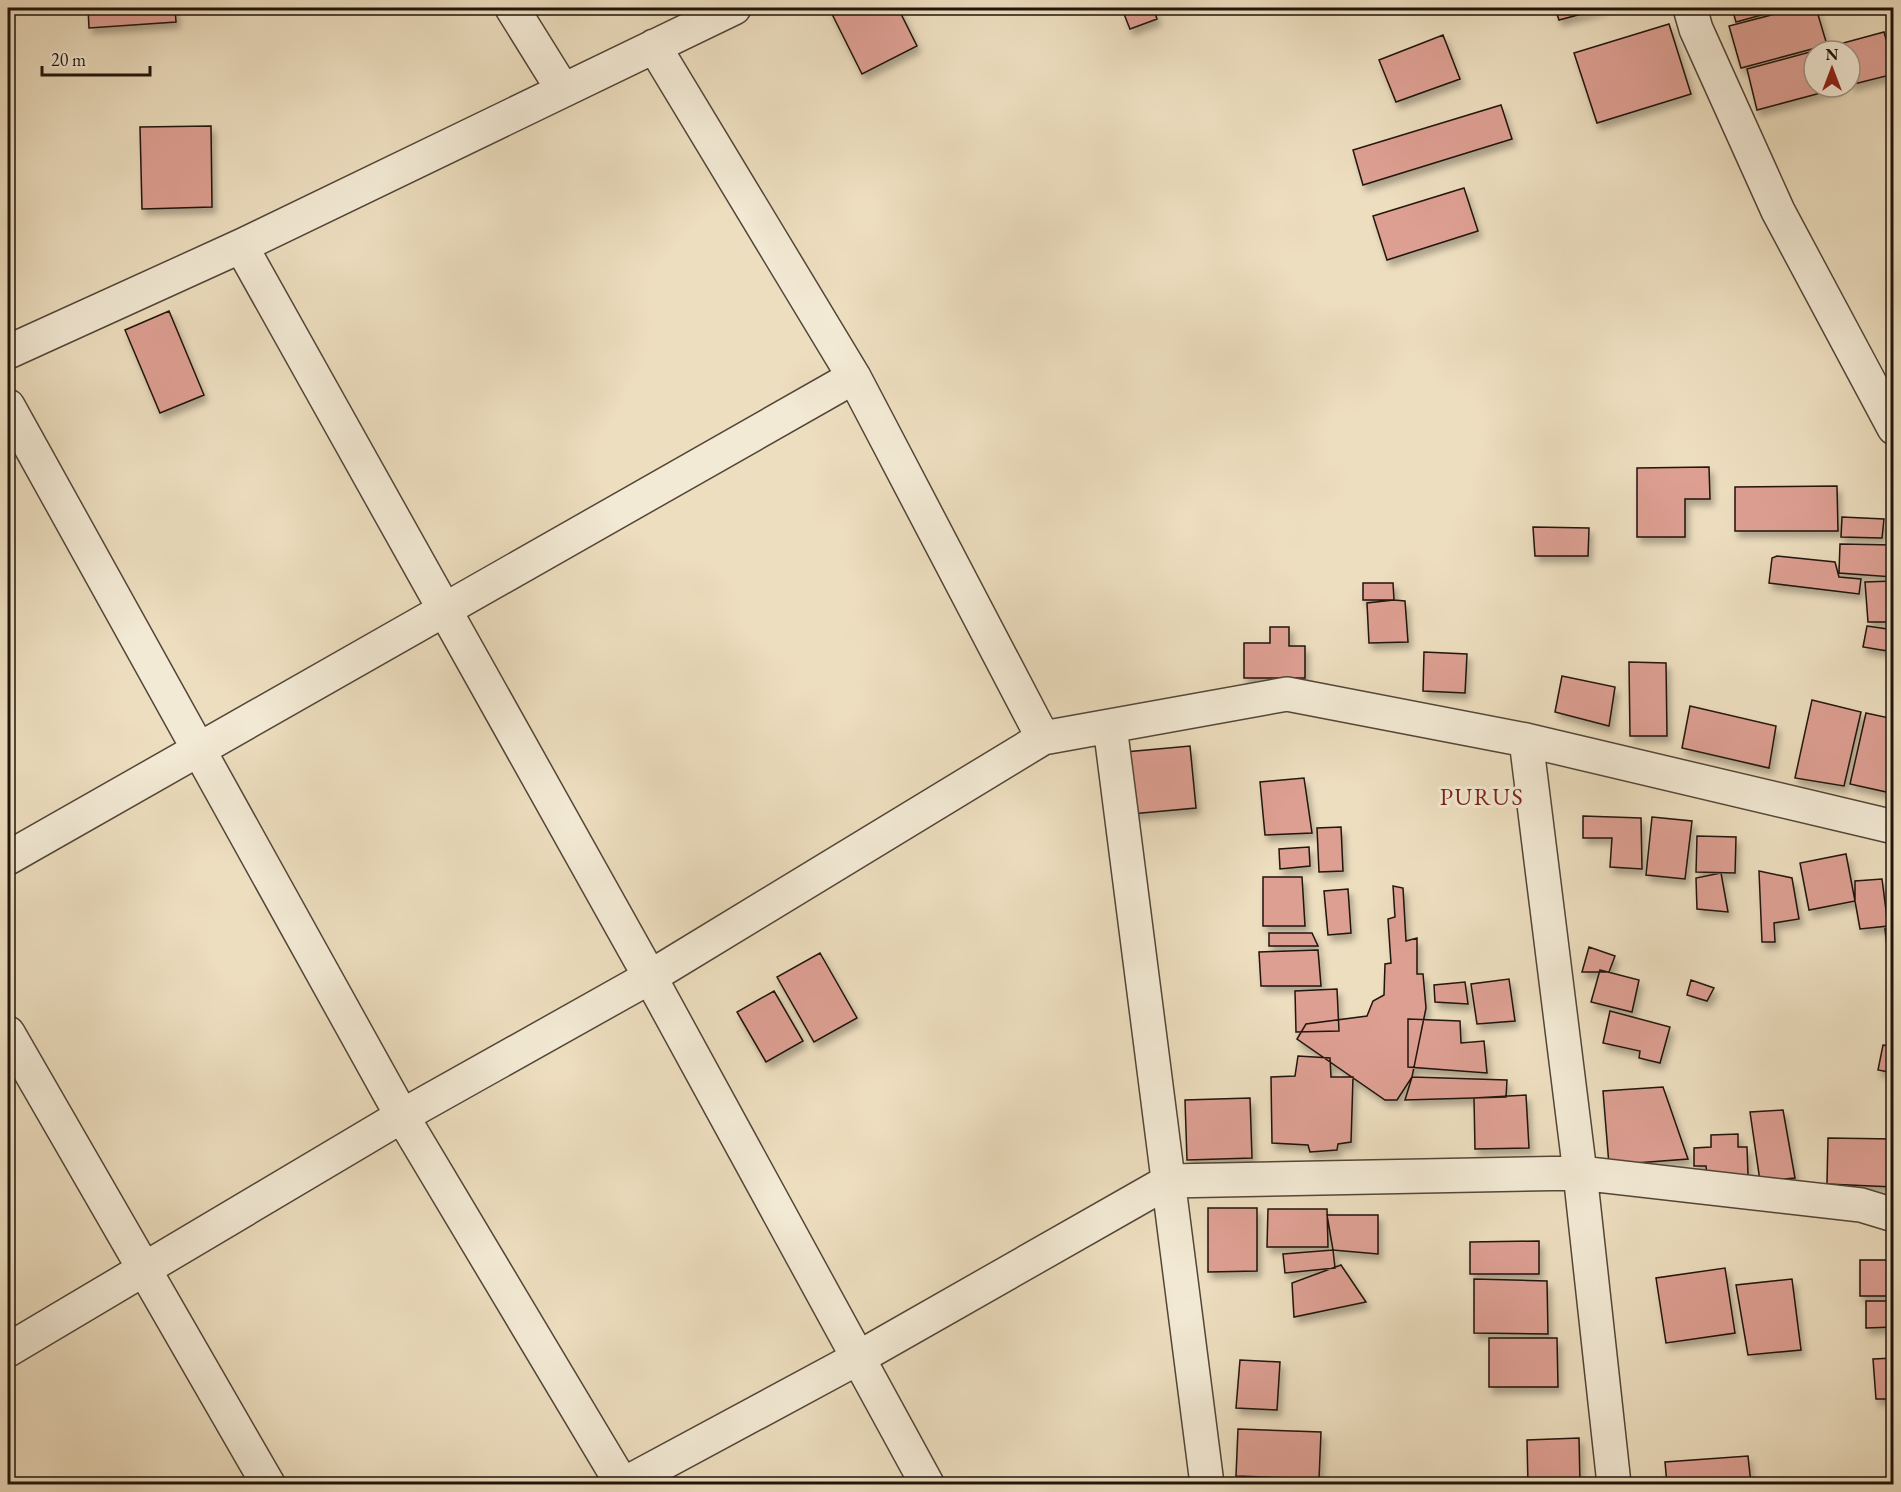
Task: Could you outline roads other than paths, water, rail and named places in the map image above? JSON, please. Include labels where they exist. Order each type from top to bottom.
[{"type":"street","points":[[512,8],[563,90]]},
{"type":"street","points":[[8,352],[241,246],[734,8]]},
{"type":"street","points":[[1690,8],[1696,29],[1778,211],[1893,428]]},
{"type":"street","points":[[654,46],[854,376],[1043,738]]},
{"type":"street","points":[[241,246],[650,977],[927,1485]]},
{"type":"street","points":[[8,858],[854,376]]},
{"type":"street","points":[[8,406],[402,1116],[623,1485],[858,1358],[1169,1181],[1580,1173],[1861,1205],[1893,1215]]},
{"type":"street","points":[[8,1350],[402,1116],[650,977],[1043,738],[1287,694],[1526,741],[1893,827]]},
{"type":"street","points":[[1110,726],[1207,1485]]},
{"type":"street","points":[[1526,741],[1580,1173],[1614,1485]]},
{"type":"street","points":[[8,1034],[268,1485]]},
{"type":"district","name":"PURUS","points":[[1482,796]]}]
